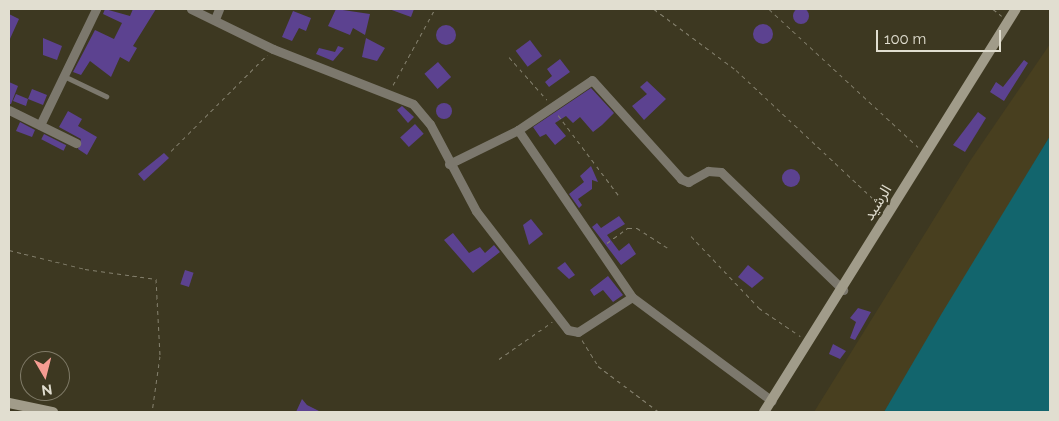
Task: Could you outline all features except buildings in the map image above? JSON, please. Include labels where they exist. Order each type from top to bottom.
[{"type":"main road","name":"الرشيد","points":[[764,412],[843,290],[1016,9]]},
{"type":"main road","points":[[9,403],[53,412]]},
{"type":"street","points":[[40,124],[96,9]]},
{"type":"street","points":[[190,9],[273,49],[413,104],[430,124],[448,164],[476,211],[556,319],[578,332],[632,297]]},
{"type":"street","points":[[214,19],[219,9]]},
{"type":"street","points":[[448,164],[518,130],[584,82],[595,82],[681,179],[688,182],[708,171],[721,172],[843,290]]},
{"type":"street","points":[[9,110],[76,143]]},
{"type":"street","points":[[518,130],[632,297],[772,401]]},
{"type":"lane","points":[[64,76],[106,96]]},
{"type":"path","points":[[387,94],[435,9]]},
{"type":"path","points":[[654,9],[736,70],[889,214]]},
{"type":"path","points":[[769,9],[926,154]]},
{"type":"path","points":[[171,151],[273,49]]},
{"type":"path","points":[[509,57],[552,106],[620,196]]},
{"type":"path","points":[[598,249],[628,228],[637,228],[668,248]]},
{"type":"path","points":[[691,236],[759,308],[808,342]]},
{"type":"path","points":[[9,250],[85,269],[156,279],[160,356],[152,412]]},
{"type":"path","points":[[499,359],[556,319]]},
{"type":"path","points":[[578,332],[598,366],[658,412]]},
{"type":"sand","points":[[1050,44],[1050,136],[884,412],[814,412],[970,161]]},
{"type":"water","points":[[1050,136],[1050,412],[884,412],[942,313]]}]
